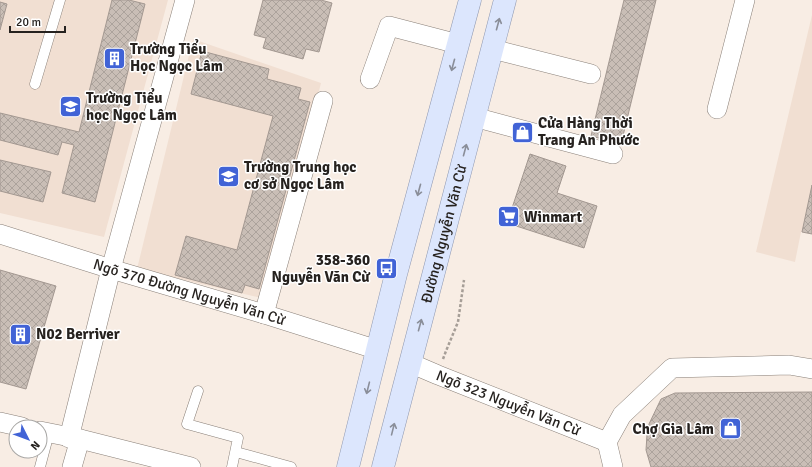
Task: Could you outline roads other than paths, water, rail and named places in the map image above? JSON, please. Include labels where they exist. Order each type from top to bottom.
[{"type":"main road","points":[[348,467],[396,274],[470,0]]},
{"type":"main road","name":"Đường Nguyễn Văn Cừ","points":[[383,467],[505,0]]},
{"type":"street","points":[[72,467],[74,439],[111,269],[184,0]]},
{"type":"street","points":[[717,109],[746,0]]},
{"type":"street","points":[[370,79],[389,26],[458,44]]},
{"type":"street","points":[[492,49],[591,74]]},
{"type":"street","points":[[264,314],[323,101]]},
{"type":"street","points":[[474,117],[613,154]]},
{"type":"street","name":"Ngõ 370 Đường Nguyễn Văn Cừ","points":[[0,234],[378,350]]},
{"type":"street","name":"Ngõ 323 Nguyễn Văn Cừ","points":[[410,363],[606,442]]},
{"type":"street","points":[[613,467],[606,442],[622,415],[672,368],[789,365],[812,368]]},
{"type":"street","points":[[48,433],[74,439],[134,460],[191,467]]},
{"type":"lane","points":[[35,84],[60,0]]},
{"type":"lane","points":[[198,391],[187,424],[238,438],[232,467]]},
{"type":"lane","points":[[236,452],[291,467]]},
{"type":"place","name":"Trường Tiểu Học Ngọc Lâm","points":[[114,58]]},
{"type":"place","name":"Trường Tiểu học Ngọc Lâm","points":[[70,107]]},
{"type":"place","name":"Cửa Hàng Thời Trang An Phước","points":[[522,132]]},
{"type":"place","name":"Trường Trung học cơ sở Ngọc Lâm","points":[[228,176]]},
{"type":"place","name":"Winmart","points":[[508,217]]},
{"type":"place","name":"358-360 Nguyễn Văn Cừ","points":[[386,269]]},
{"type":"place","name":"N02 Berriver","points":[[21,334]]},
{"type":"place","name":"Chợ Gia Lâm","points":[[730,429]]}]
